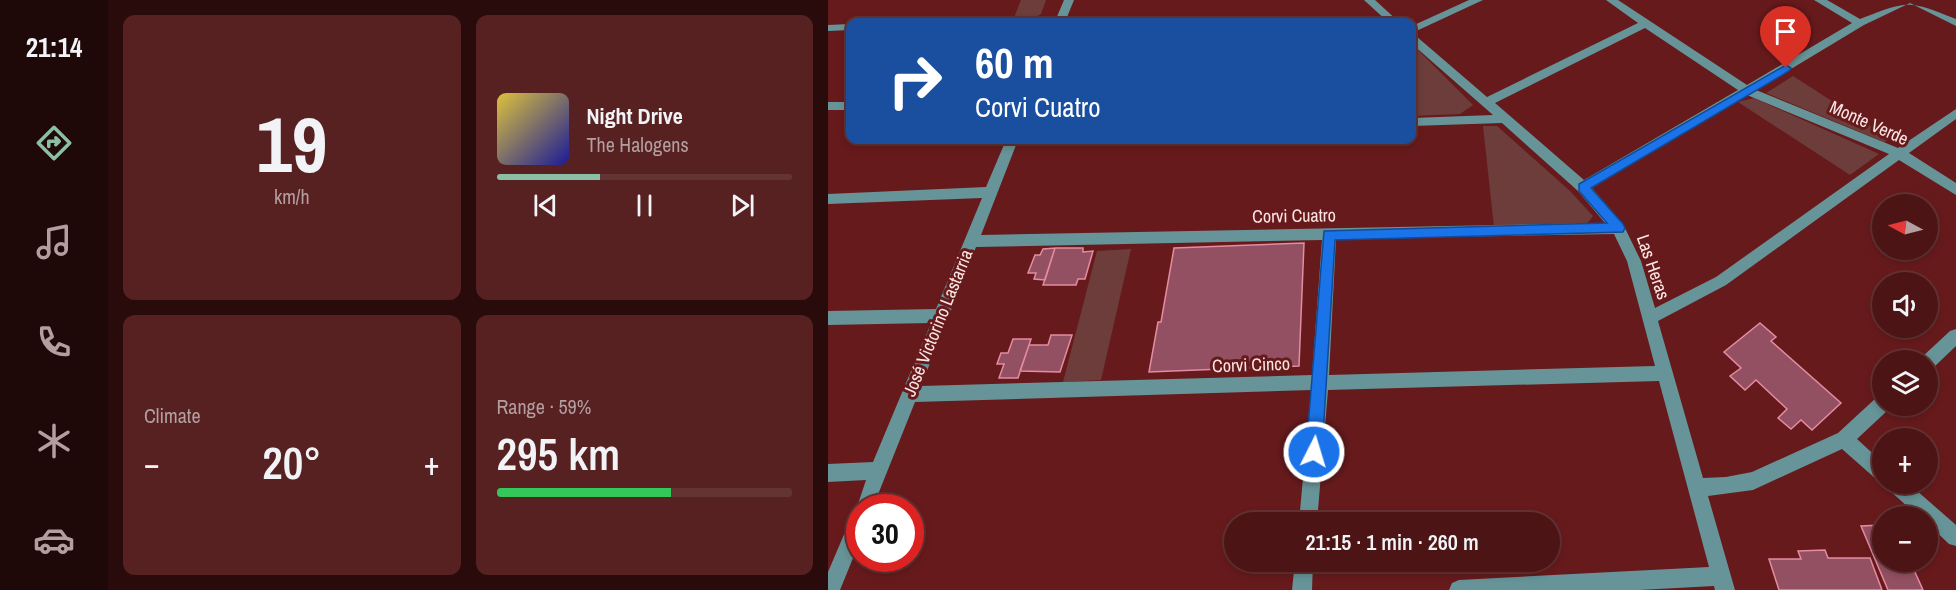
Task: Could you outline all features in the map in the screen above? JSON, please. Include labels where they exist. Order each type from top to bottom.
[{"type":"street","points":[[1062,18],[1069,0]]},
{"type":"street","points":[[1369,0],[1389,18]]},
{"type":"street","points":[[1416,28],[1478,0]]},
{"type":"street","name":"Monte Verde","points":[[1611,0],[1749,91],[1898,153],[1956,190]]},
{"type":"street","points":[[1819,0],[1860,23]]},
{"type":"street","points":[[1583,187],[1749,91],[1860,23],[1907,0]]},
{"type":"street","points":[[1913,0],[1956,23]]},
{"type":"street","points":[[1485,104],[1646,23]]},
{"type":"street","points":[[828,28],[846,27]]},
{"type":"street","name":"Las Heras","points":[[1416,42],[1583,187],[1618,228],[1634,261],[1723,583]]},
{"type":"street","points":[[828,106],[846,106]]},
{"type":"street","points":[[1650,318],[1721,281],[1956,113]]},
{"type":"street","points":[[1416,122],[1505,120]]},
{"type":"street","name":"José Victorino Lastarria","points":[[869,494],[1010,144]]},
{"type":"street","points":[[828,199],[991,192]]},
{"type":"street","name":"Corvi Cuatro","points":[[971,241],[1618,228]]},
{"type":"street","points":[[1309,512],[1329,235]]},
{"type":"street","points":[[828,318],[941,316]]},
{"type":"street","points":[[1938,353],[1956,336]]},
{"type":"street","name":"Corvi Cinco","points":[[910,394],[1666,373]]},
{"type":"street","points":[[1698,487],[1753,482],[1844,439],[1872,413]]},
{"type":"street","points":[[1844,439],[1872,464]]},
{"type":"street","points":[[828,473],[878,471]]},
{"type":"street","points":[[1907,494],[1956,537]]},
{"type":"street","points":[[830,590],[846,551]]},
{"type":"street","points":[[1302,590],[1303,572]]},
{"type":"street","points":[[1459,590],[1723,583]]},
{"type":"shaded area","points":[[1021,0],[1046,0],[1041,14],[1034,18],[1014,18]]},
{"type":"shaded area","points":[[1416,48],[1473,105],[1460,114],[1416,116]]},
{"type":"shaded area","points":[[1793,76],[1891,139],[1884,142],[1766,93]]},
{"type":"shaded area","points":[[1754,98],[1879,154],[1850,175],[1738,102]]},
{"type":"shaded area","points":[[1483,126],[1497,126],[1570,191],[1593,216],[1586,225],[1494,227]]},
{"type":"shaded area","points":[[1131,249],[1101,380],[1063,382],[1097,251]]},
{"type":"building","points":[[1304,243],[1299,366],[1149,372],[1158,322],[1161,322],[1174,248]]},
{"type":"building","points":[[1055,248],[1045,280],[1034,279],[1036,273],[1028,273],[1035,255],[1040,255],[1043,249]]},
{"type":"building","points":[[1055,248],[1083,248],[1083,252],[1093,251],[1085,279],[1078,279],[1076,285],[1043,285]]},
{"type":"building","points":[[1760,323],[1776,337],[1771,341],[1841,403],[1812,430],[1801,420],[1791,429],[1778,418],[1787,409],[1756,380],[1745,390],[1730,376],[1741,368],[1724,352]]},
{"type":"building","points":[[1051,335],[1072,335],[1060,372],[1020,371],[1029,345],[1048,345]]},
{"type":"building","points":[[1013,339],[1031,339],[1018,378],[999,378],[1004,364],[997,364],[1001,353],[1008,353]]},
{"type":"building","points":[[1872,525],[1872,552],[1861,526]]},
{"type":"building","points":[[1825,550],[1828,558],[1870,558],[1872,572],[1875,572],[1882,590],[1779,590],[1769,559],[1801,559],[1798,551]]},
{"type":"building","points":[[1880,572],[1915,572],[1923,590],[1888,590]]},
{"type":"route","points":[[1314,452],[1329,235],[1618,228],[1583,187],[1786,68]]}]
